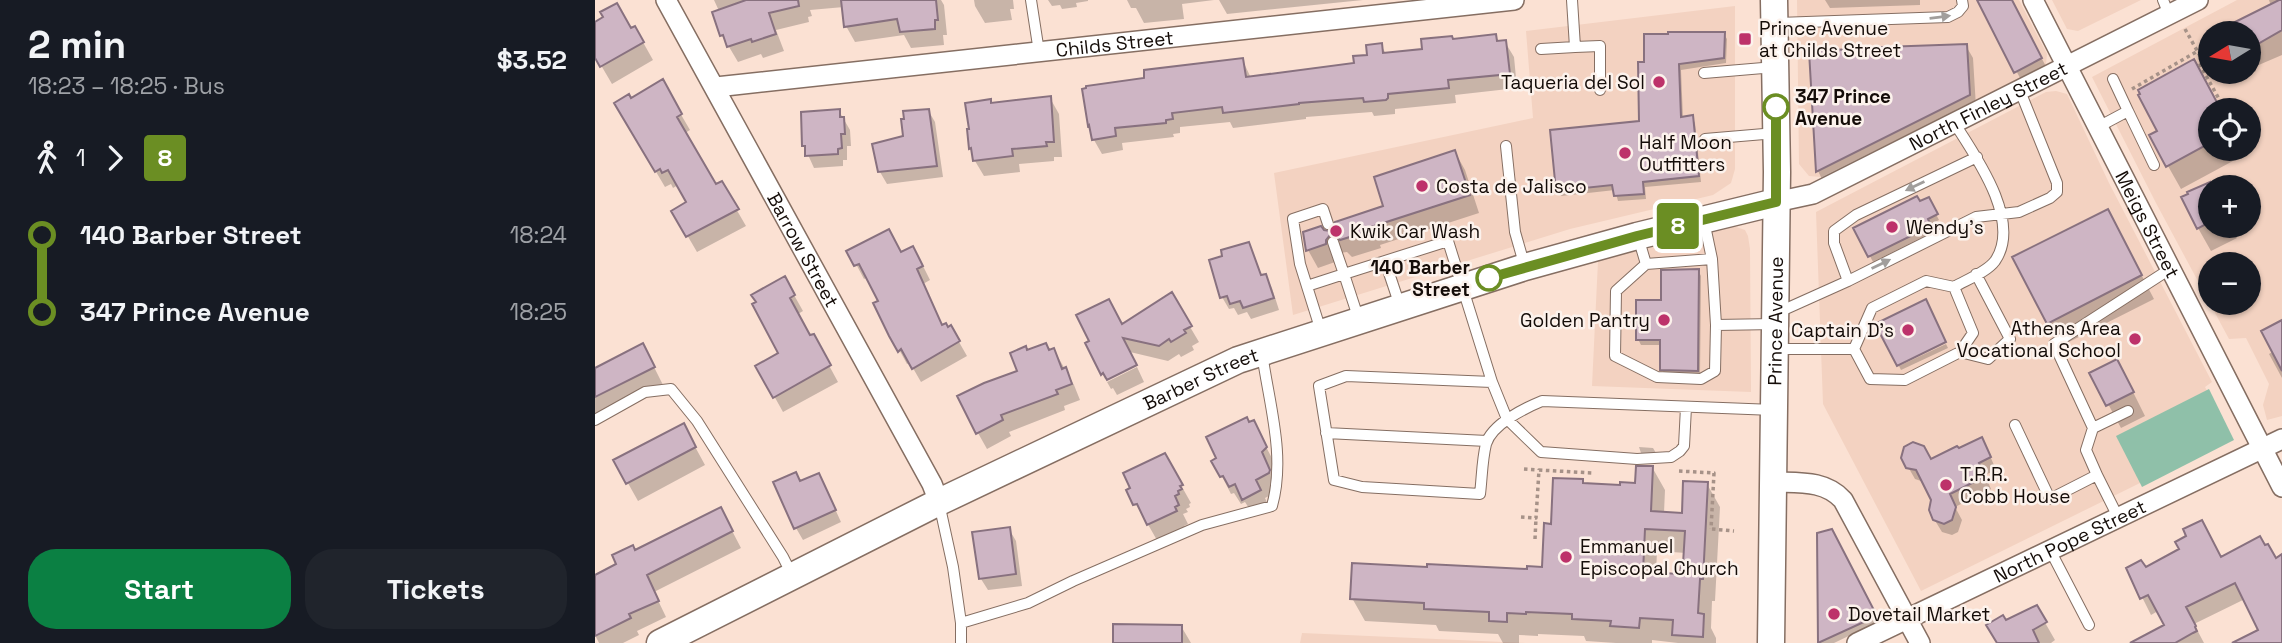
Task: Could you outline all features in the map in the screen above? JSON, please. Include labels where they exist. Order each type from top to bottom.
[{"type":"street","name":"Barrow Street","points":[[666,0],[716,87],[939,502]]},
{"type":"street","name":"Childs Street","points":[[716,87],[1039,53],[1434,4],[1514,0]]},
{"type":"street","name":"Meigs Street","points":[[2033,0],[2282,487]]},
{"type":"street","name":"North Finley Street","points":[[1776,202],[1813,194],[2067,68],[2169,9],[2198,0]]},
{"type":"street","name":"Prince Avenue","points":[[1771,643],[1776,202],[1774,12]]},
{"type":"street","name":"Barber Street","points":[[660,643],[939,502],[1238,360],[1525,267],[1776,202]]},
{"type":"street","name":"North Pope Street","points":[[1857,643],[2282,439]]},
{"type":"street","points":[[1774,482],[1822,485],[1836,492],[1843,500],[1920,643]]},
{"type":"lane","points":[[1031,0],[1039,53]]},
{"type":"lane","points":[[1572,0],[1575,47]]},
{"type":"lane","points":[[1774,12],[1948,17],[1963,6],[1962,0]]},
{"type":"lane","points":[[1541,49],[1600,46],[1600,90]]},
{"type":"lane","points":[[1704,73],[1775,67]]},
{"type":"lane","points":[[2113,79],[2154,165]]},
{"type":"lane","points":[[1775,329],[1848,281],[1976,217],[2019,212],[2057,192],[2057,183],[2020,91]]},
{"type":"lane","points":[[2098,127],[2128,111]]},
{"type":"lane","points":[[1854,349],[1872,308],[1926,281],[1954,287],[1993,264],[2001,249],[2004,235],[2002,214],[1977,157],[1955,124]]},
{"type":"lane","points":[[1706,139],[1776,133]]},
{"type":"lane","points":[[1506,146],[1515,232],[1525,267]]},
{"type":"lane","points":[[1848,281],[1834,243],[1834,231],[1856,215],[1977,157]]},
{"type":"lane","points":[[1322,333],[1300,264],[1293,219],[1323,209],[1328,224]]},
{"type":"lane","points":[[1703,219],[1712,259],[1716,325],[1715,370],[1701,379],[1657,377],[1615,356],[1616,291],[1646,264],[1712,259]]},
{"type":"lane","points":[[1637,236],[1646,264]]},
{"type":"lane","points":[[1307,286],[1448,241],[1492,382],[1507,419],[1541,452],[1663,459],[1675,455],[1683,446],[1686,407]]},
{"type":"lane","points":[[1333,242],[1359,320]]},
{"type":"lane","points":[[1385,261],[1400,307]]},
{"type":"lane","points":[[2118,517],[2086,450],[2093,428],[2054,344],[2170,269]]},
{"type":"lane","points":[[1960,352],[1988,359],[2010,339],[1976,274]]},
{"type":"lane","points":[[1716,325],[1775,329],[1854,349],[1871,379],[1905,380],[1960,352],[1973,333],[1954,287]]},
{"type":"lane","points":[[961,623],[1028,603],[1202,526],[1272,506],[1277,487],[1275,424],[1262,352]]},
{"type":"lane","points":[[1492,382],[1346,376],[1319,386],[1334,480],[1362,487],[1480,495],[1487,441],[1507,419],[1542,401],[1775,410]]},
{"type":"lane","points":[[595,420],[645,392],[671,389],[697,421],[793,576]]},
{"type":"lane","points":[[2093,428],[2129,411]]},
{"type":"lane","points":[[2015,425],[2050,499],[2097,475]]},
{"type":"lane","points":[[1326,433],[1487,441]]},
{"type":"lane","points":[[939,502],[953,566],[961,643]]},
{"type":"lane","points":[[2050,550],[2089,625]]},
{"type":"path","points":[[2121,96],[2180,64],[2198,51],[2169,9]]},
{"type":"path","points":[[1524,469],[1604,473]]},
{"type":"path","points":[[1535,539],[1540,470]]},
{"type":"path","points":[[1679,471],[1714,473],[1710,529],[1734,531]]},
{"type":"path","points":[[1521,517],[1536,518]]},
{"type":"shaded area","points":[[1797,0],[2019,0],[2047,54],[2046,64],[1821,177],[1809,176],[1799,164]]},
{"type":"shaded area","points":[[2052,0],[2141,0],[2078,31],[2067,29]]},
{"type":"shaded area","points":[[2237,0],[2282,0],[2282,416],[2267,420],[2263,405],[2269,384],[2246,338],[2229,339],[2216,315],[2261,315],[2261,252],[2198,252],[2198,281],[2092,77]]},
{"type":"shaded area","points":[[1735,6],[1735,169],[1731,183],[1713,195],[1570,229],[1293,315],[1274,173],[1533,118],[1526,31]]},
{"type":"shaded area","points":[[2046,92],[2067,94],[2109,183],[2212,382],[2205,387],[2231,435],[2211,448],[1921,591],[1823,404],[1816,212]]},
{"type":"shaded area","points":[[1733,226],[1745,230],[1750,249],[1751,392],[1592,386],[1598,261]]},
{"type":"shaded area","points":[[1302,633],[1526,643],[1300,643]]},
{"type":"green space","points":[[2209,389],[2234,440],[2142,487],[2116,436]]},
{"type":"building","points":[[746,0],[798,0],[799,6],[769,13],[776,34],[727,47],[723,35],[720,36],[712,12]]},
{"type":"building","points":[[841,0],[936,0],[938,20],[935,20],[935,29],[900,32],[897,19],[844,27]]},
{"type":"building","points":[[1977,0],[2012,0],[2042,58],[2014,73]]},
{"type":"building","points":[[2282,0],[2282,30],[2261,42],[2261,21],[2237,21]]},
{"type":"building","points":[[617,3],[631,28],[635,26],[644,42],[600,67],[595,58],[595,22],[603,17],[600,12]]},
{"type":"building","name":"Half Moon Outfitters","points":[[1725,32],[1724,58],[1679,64],[1681,117],[1693,115],[1699,176],[1643,182],[1644,194],[1614,196],[1612,185],[1556,191],[1550,130],[1639,121],[1638,62],[1644,62],[1644,34]]},
{"type":"building","points":[[1496,34],[1497,41],[1506,40],[1510,74],[1448,80],[1449,88],[1388,94],[1386,100],[1364,102],[1363,98],[1223,113],[1222,107],[1172,113],[1173,119],[1166,120],[1166,123],[1115,128],[1116,136],[1092,140],[1088,126],[1082,89],[1086,86],[1144,78],[1144,70],[1243,58],[1246,77],[1354,63],[1353,56],[1367,55],[1366,45],[1382,43],[1383,53],[1422,49],[1421,39],[1452,36],[1453,39]]},
{"type":"building","points":[[1967,44],[1970,95],[1816,172],[1809,51]]},
{"type":"building","points":[[2194,59],[2198,67],[2198,84],[2207,84],[2215,98],[2198,98],[2198,150],[2166,167],[2149,135],[2157,131],[2138,95],[2138,90]]},
{"type":"building","points":[[663,79],[682,114],[677,117],[716,184],[722,181],[739,209],[686,237],[671,211],[686,202],[668,170],[662,173],[660,169],[655,172],[614,103],[629,94],[631,98]]},
{"type":"building","points":[[1051,96],[1054,142],[1046,142],[1047,146],[1012,149],[1013,156],[973,161],[971,148],[969,149],[965,103],[991,99],[991,103]]},
{"type":"building","points":[[840,109],[840,117],[844,117],[845,134],[841,134],[842,148],[838,149],[838,154],[805,156],[801,112]]},
{"type":"building","points":[[929,109],[937,166],[878,172],[872,144],[903,136],[903,111]]},
{"type":"building","name":"Costa de Jalisco","points":[[1455,150],[1470,195],[1371,227],[1372,230],[1340,240],[1335,235],[1330,235],[1326,244],[1306,251],[1303,232],[1321,226],[1330,231],[1335,222],[1383,206],[1374,177]]},
{"type":"building","points":[[2198,187],[2197,229],[2181,197],[2188,194],[2187,192]]},
{"type":"building","name":"Wendy's","points":[[1917,196],[1920,201],[1929,197],[1938,214],[1928,219],[1931,226],[1868,257],[1853,228]]},
{"type":"building","points":[[2108,209],[2142,275],[2047,324],[2012,257]]},
{"type":"building","points":[[889,229],[901,252],[913,246],[923,266],[917,269],[942,325],[951,325],[960,341],[912,369],[901,349],[898,352],[889,336],[873,303],[878,301],[859,264],[854,266],[846,251]]},
{"type":"building","points":[[1249,242],[1261,275],[1266,274],[1274,298],[1243,308],[1240,301],[1230,304],[1227,296],[1220,298],[1209,260],[1222,256],[1221,250]]},
{"type":"building","points":[[1699,269],[1698,371],[1660,370],[1660,340],[1636,340],[1636,300],[1661,300],[1661,270]]},
{"type":"building","points":[[785,276],[795,295],[790,298],[810,335],[814,334],[831,365],[773,398],[755,366],[778,353],[752,304],[756,302],[751,295]]},
{"type":"building","points":[[1172,292],[1192,326],[1184,330],[1186,333],[1159,346],[1123,338],[1137,365],[1107,380],[1103,373],[1101,375],[1085,343],[1089,341],[1076,315],[1109,299],[1122,324]]},
{"type":"building","name":"Captain D's","points":[[1926,299],[1946,342],[1897,366],[1875,324]]},
{"type":"building","points":[[2282,320],[2282,371],[2261,331]]},
{"type":"building","points":[[643,343],[655,367],[595,397],[595,368]]},
{"type":"building","points":[[1046,343],[1049,350],[1054,348],[1062,369],[1066,367],[1072,384],[1056,390],[1058,394],[1001,415],[1003,420],[976,434],[957,396],[1017,371],[1010,353],[1026,346],[1027,350]]},
{"type":"building","points":[[2117,359],[2134,392],[2106,406],[2089,373]]},
{"type":"building","points":[[1247,417],[1249,422],[1254,420],[1267,447],[1262,452],[1270,470],[1256,480],[1261,490],[1242,500],[1235,484],[1229,487],[1223,476],[1220,477],[1211,461],[1216,458],[1206,437]]},
{"type":"building","points":[[684,423],[696,447],[626,484],[613,460]]},
{"type":"building","name":"T.R.R. Cobb House","points":[[1982,437],[1991,457],[1979,463],[1986,476],[1950,494],[1956,507],[1952,520],[1944,524],[1933,520],[1929,510],[1931,500],[1916,470],[1906,468],[1901,458],[1904,447],[1913,442],[1924,446],[1931,459]]},
{"type":"building","points":[[1165,453],[1183,485],[1175,496],[1179,505],[1175,507],[1177,511],[1147,525],[1137,504],[1133,505],[1126,490],[1130,488],[1123,473]]},
{"type":"building","name":"Emmanuel Episcopal Church","points":[[1636,466],[1653,466],[1651,511],[1682,513],[1683,481],[1708,482],[1703,579],[1700,579],[1698,613],[1704,614],[1703,637],[1672,635],[1673,620],[1640,618],[1639,628],[1610,626],[1611,621],[1572,619],[1572,614],[1526,612],[1507,613],[1507,622],[1489,621],[1489,612],[1424,609],[1424,603],[1350,599],[1352,563],[1427,567],[1427,564],[1527,569],[1527,566],[1542,567],[1544,523],[1551,524],[1553,478],[1583,479],[1583,483],[1635,483]],"holes":[[[1645,529],[1685,531],[1680,574],[1643,572]]]},
{"type":"building","points":[[796,472],[800,481],[819,473],[836,510],[794,529],[773,482]]},
{"type":"building","points":[[721,507],[733,531],[647,575],[659,601],[629,614],[631,618],[595,636],[595,575],[616,564],[612,555],[633,545],[635,550]]},
{"type":"building","points":[[2202,520],[2221,557],[2260,536],[2276,558],[2282,554],[2282,643],[2232,643],[2258,630],[2235,583],[2186,607],[2197,631],[2175,643],[2130,643],[2164,625],[2148,595],[2140,599],[2126,568],[2141,560],[2146,567],[2179,549],[2175,542],[2186,536],[2183,529]]},
{"type":"building","points":[[1010,527],[1016,574],[979,579],[972,532]]},
{"type":"building","points":[[1832,529],[1877,616],[1818,643],[1817,533]]},
{"type":"building","points":[[2037,605],[2047,622],[2033,630],[2039,643],[1997,643],[1986,625],[2003,615],[2006,620]]},
{"type":"building","points":[[1113,624],[1182,625],[1182,643],[1113,643]]},
{"type":"bus line","name":"8","points":[[1489,278],[1637,236],[1776,202],[1776,107]]},
{"type":"place","name":"Prince Avenue at Childs Street","points":[[1745,39]]},
{"type":"place","name":"Taqueria del Sol","points":[[1659,82]]},
{"type":"place","name":"347 Prince Avenue","points":[[1776,107]]},
{"type":"place","name":"Half Moon Outfitters","points":[[1625,153]]},
{"type":"place","name":"Costa de Jalisco","points":[[1422,186]]},
{"type":"place","name":"Wendy's","points":[[1892,227]]},
{"type":"place","name":"Kwik Car Wash","points":[[1336,231]]},
{"type":"place","name":"140 Barber Street","points":[[1489,278]]},
{"type":"place","name":"Golden Pantry","points":[[1664,320]]},
{"type":"place","name":"Captain D's","points":[[1908,330]]},
{"type":"place","name":"Athens Area Vocational School","points":[[2135,339]]},
{"type":"place","name":"T.R.R. Cobb House","points":[[1946,485]]},
{"type":"place","name":"Emmanuel Episcopal Church","points":[[1566,557]]},
{"type":"place","name":"Dovetail Market","points":[[1834,614]]}]
